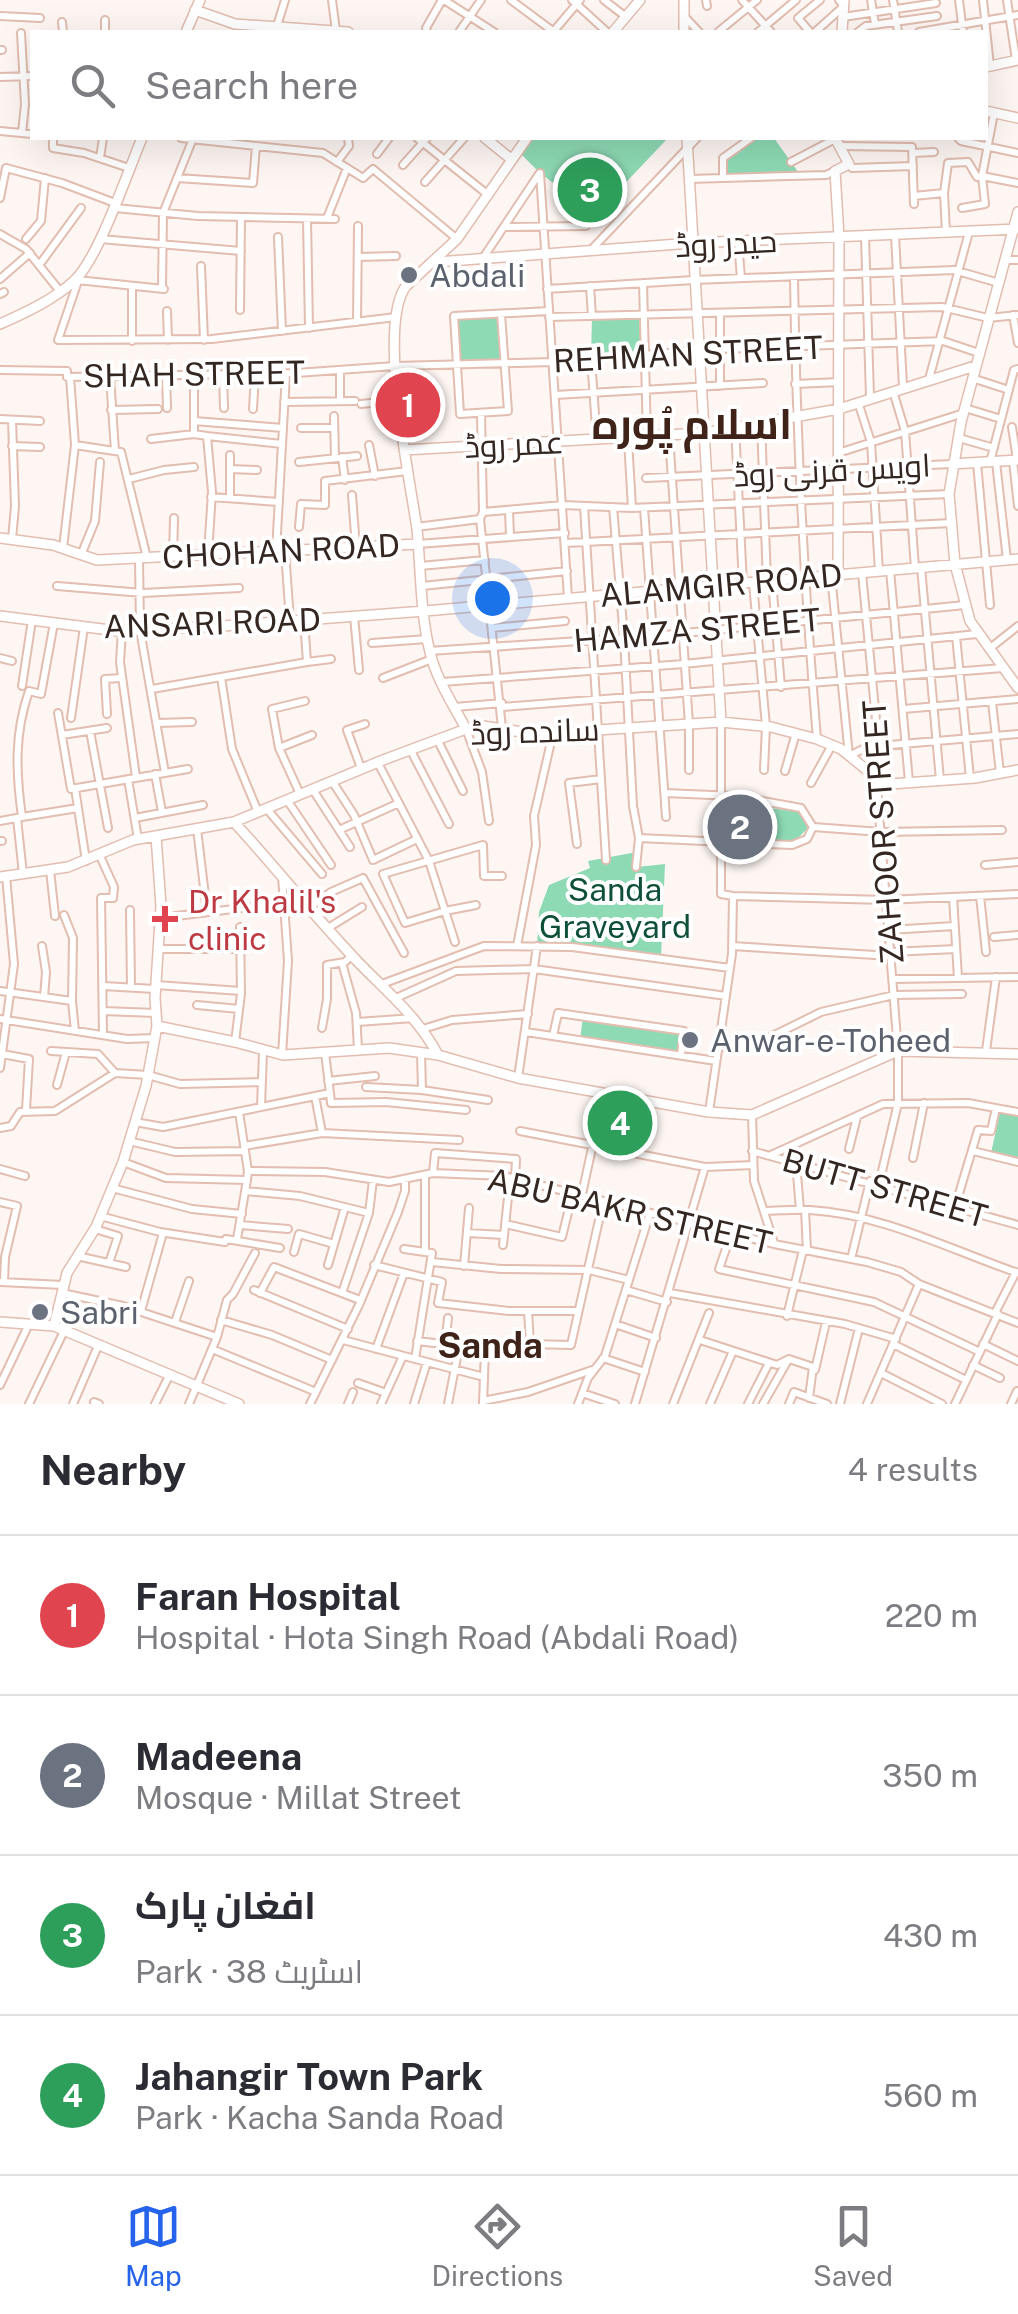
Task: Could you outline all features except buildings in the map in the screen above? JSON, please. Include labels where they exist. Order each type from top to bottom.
[{"type":"street","points":[[269,28],[284,0]]},
{"type":"street","points":[[332,0],[341,30]]},
{"type":"street","points":[[427,30],[443,0],[491,30]]},
{"type":"street","points":[[460,30],[481,0]]},
{"type":"street","points":[[510,0],[550,30]]},
{"type":"street","points":[[604,0],[626,17]]},
{"type":"street","points":[[612,30],[640,0]]},
{"type":"street","points":[[684,0],[684,30]]},
{"type":"street","points":[[742,0],[768,29],[797,0],[807,10]]},
{"type":"street","points":[[720,30],[757,0]]},
{"type":"street","points":[[810,30],[798,18],[820,0]]},
{"type":"street","points":[[871,0],[871,28],[938,16]]},
{"type":"street","points":[[893,0],[898,30]]},
{"type":"street","points":[[959,0],[963,29],[1014,16]]},
{"type":"street","points":[[982,0],[986,30]]},
{"type":"street","points":[[988,67],[1017,60],[1014,16],[1007,0]]},
{"type":"street","points":[[554,30],[576,1],[608,30]]},
{"type":"street","points":[[814,30],[843,6],[873,13],[936,2],[939,30]]},
{"type":"street","points":[[187,30],[198,5],[249,29],[306,30]]},
{"type":"street","points":[[0,16],[40,18]]},
{"type":"street","points":[[684,16],[697,30]]},
{"type":"street","points":[[104,20],[105,30]]},
{"type":"street","points":[[62,22],[62,30]]},
{"type":"street","points":[[22,33],[22,133]]},
{"type":"street","points":[[0,77],[30,76]]},
{"type":"street","points":[[962,208],[985,205],[982,176],[990,112],[1018,118]]},
{"type":"street","points":[[0,131],[30,134]]},
{"type":"street","points":[[53,140],[53,148],[130,168]]},
{"type":"street","points":[[100,158],[104,140]]},
{"type":"street","points":[[141,140],[78,280],[58,340],[204,340],[396,317]]},
{"type":"street","points":[[188,140],[226,140],[323,153],[364,178],[374,169],[457,239]]},
{"type":"street","points":[[337,162],[349,146],[348,140]]},
{"type":"street","points":[[377,154],[388,140]]},
{"type":"street","points":[[404,164],[421,140]]},
{"type":"street","points":[[423,140],[487,194]]},
{"type":"street","points":[[426,182],[462,140]]},
{"type":"street","points":[[487,140],[511,159]]},
{"type":"street","points":[[489,821],[482,772],[427,639],[416,527],[397,400],[396,317],[400,294],[457,239],[522,140]]},
{"type":"street","points":[[723,178],[723,158],[748,140]]},
{"type":"street","points":[[960,140],[1018,153]]},
{"type":"street","points":[[0,324],[24,314],[78,280],[164,288],[164,213],[192,141]]},
{"type":"street","points":[[837,141],[852,168],[913,166]]},
{"type":"street","points":[[791,162],[837,141],[912,147],[914,200],[944,194]]},
{"type":"street","points":[[688,143],[721,692],[721,894],[886,900],[1018,894]]},
{"type":"street","points":[[590,251],[688,143]]},
{"type":"street","points":[[177,178],[253,183],[256,146]]},
{"type":"street","points":[[912,153],[934,152]]},
{"type":"street","points":[[946,233],[944,194],[948,163],[968,162],[977,177],[1018,183]]},
{"type":"street","points":[[690,179],[826,176],[850,164]]},
{"type":"street","points":[[0,198],[6,168],[45,178],[114,205],[164,213],[331,219],[347,168]]},
{"type":"street","points":[[836,171],[839,409],[834,575],[849,756],[867,747],[1018,734]]},
{"type":"street","points":[[483,258],[540,173],[568,598]]},
{"type":"street","points":[[946,174],[956,176]]},
{"type":"street","points":[[26,240],[41,221],[45,178]]},
{"type":"street","points":[[40,264],[81,208]]},
{"type":"street","points":[[1018,212],[972,378],[949,494],[956,564],[965,605],[976,634],[1018,688]]},
{"type":"street","points":[[240,218],[240,310]]},
{"type":"street","points":[[307,219],[309,328]]},
{"type":"street","points":[[357,322],[358,226]]},
{"type":"street","points":[[502,227],[586,226]]},
{"type":"street","name":"حیدر روڈ","points":[[435,262],[692,243],[1016,230]]},
{"type":"street","points":[[929,379],[969,232]]},
{"type":"street","points":[[0,234],[30,253],[59,290]]},
{"type":"street","points":[[895,236],[898,389],[906,431],[912,526],[926,608],[940,780]]},
{"type":"street","points":[[278,237],[282,331]]},
{"type":"street","points":[[865,237],[870,397]]},
{"type":"street","points":[[98,240],[240,251]]},
{"type":"street","points":[[738,242],[741,278]]},
{"type":"street","points":[[0,279],[30,253]]},
{"type":"street","points":[[358,257],[396,256]]},
{"type":"street","points":[[1006,260],[1018,260]]},
{"type":"street","points":[[201,266],[204,340]]},
{"type":"street","points":[[547,289],[958,272],[998,283]]},
{"type":"street","points":[[794,277],[803,578],[817,738]]},
{"type":"street","points":[[643,283],[647,438]]},
{"type":"street","points":[[132,286],[132,341]]},
{"type":"street","points":[[590,286],[592,316]]},
{"type":"street","points":[[501,314],[508,411],[460,414],[454,316],[501,314],[592,316],[948,309],[988,318],[1015,315],[1018,343]]},
{"type":"street","points":[[167,311],[168,340]]},
{"type":"street","points":[[720,313],[720,386]]},
{"type":"street","name":"REHMAN STREET","points":[[395,366],[553,362],[940,341],[979,353]]},
{"type":"street","points":[[591,360],[596,440]]},
{"type":"street","name":"SHAH STREET","points":[[0,370],[67,371],[67,377],[110,377],[286,374],[395,366]]},
{"type":"street","name":"عمر روڈ","points":[[404,450],[703,433],[839,409],[975,366]]},
{"type":"street","points":[[1012,559],[993,462],[1014,370],[1018,369]]},
{"type":"street","points":[[340,370],[340,401]]},
{"type":"street","points":[[253,409],[255,374]]},
{"type":"street","points":[[286,374],[280,551],[290,621]]},
{"type":"street","points":[[194,375],[194,434]]},
{"type":"street","points":[[224,375],[224,408]]},
{"type":"street","points":[[166,376],[167,408]]},
{"type":"street","points":[[63,548],[75,444],[70,377]]},
{"type":"street","points":[[110,377],[115,451]]},
{"type":"street","points":[[972,378],[1009,390]]},
{"type":"street","points":[[795,384],[838,382]]},
{"type":"street","points":[[555,395],[763,383]]},
{"type":"street","points":[[284,402],[397,400]]},
{"type":"street","points":[[858,400],[871,442],[876,528],[894,611],[909,782]]},
{"type":"street","points":[[112,410],[158,409]]},
{"type":"street","points":[[838,453],[965,410],[1001,419]]},
{"type":"street","points":[[481,413],[482,539],[502,728]]},
{"type":"street","points":[[334,416],[338,458],[345,480]]},
{"type":"street","points":[[0,419],[40,421]]},
{"type":"street","points":[[12,420],[12,539]]},
{"type":"street","points":[[194,421],[283,428]]},
{"type":"street","points":[[761,422],[765,534],[781,687]]},
{"type":"street","points":[[735,427],[740,536],[761,656],[766,726],[764,770]]},
{"type":"street","points":[[999,429],[1015,427],[1018,506]]},
{"type":"street","points":[[301,428],[334,428]]},
{"type":"street","points":[[151,439],[194,434],[282,444]]},
{"type":"street","points":[[208,436],[208,554]]},
{"type":"street","points":[[669,436],[689,770]]},
{"type":"street","points":[[958,437],[994,448]]},
{"type":"street","points":[[628,440],[632,508]]},
{"type":"street","points":[[75,444],[121,452],[129,479],[143,558],[140,630],[165,772]]},
{"type":"street","points":[[369,445],[375,476]]},
{"type":"street","points":[[12,446],[40,448]]},
{"type":"street","points":[[230,455],[230,498]]},
{"type":"street","points":[[299,462],[357,456]]},
{"type":"street","name":"اویس قرنی روڈ","points":[[646,478],[1016,461]]},
{"type":"street","points":[[81,555],[95,521],[100,462]]},
{"type":"street","points":[[977,463],[990,605]]},
{"type":"street","points":[[129,479],[194,467]]},
{"type":"street","points":[[230,468],[257,470]]},
{"type":"street","points":[[299,526],[301,504],[324,505],[324,481],[408,471]]},
{"type":"street","points":[[416,527],[509,510],[563,505],[644,508],[949,494]]},
{"type":"street","points":[[352,495],[356,547]]},
{"type":"street","points":[[211,497],[280,502]]},
{"type":"street","points":[[584,506],[606,860]]},
{"type":"street","points":[[613,508],[632,806],[638,838],[636,867]]},
{"type":"street","points":[[644,508],[666,817]]},
{"type":"street","points":[[509,510],[510,537]]},
{"type":"street","points":[[173,556],[174,518]]},
{"type":"street","name":"CHOHAN ROAD","points":[[0,538],[63,548],[96,560],[510,537],[586,542],[951,524]]},
{"type":"street","name":"ALAMGIR ROAD","points":[[425,612],[1012,559]]},
{"type":"street","points":[[420,566],[485,560]]},
{"type":"street","points":[[422,586],[566,571]]},
{"type":"street","name":"ZAHOOR STREET","points":[[862,572],[898,1052],[898,1104],[879,1184]]},
{"type":"street","points":[[57,586],[140,593],[239,588]]},
{"type":"street","name":"HAMZA STREET","points":[[383,678],[431,656],[496,647],[682,634],[965,605]]},
{"type":"street","name":"ANSARI ROAD","points":[[0,616],[122,631],[425,612]]},
{"type":"street","points":[[354,616],[359,670]]},
{"type":"street","points":[[22,686],[32,620]]},
{"type":"street","points":[[304,620],[307,662]]},
{"type":"street","points":[[492,628],[565,621]]},
{"type":"street","points":[[23,874],[16,774],[19,720],[30,691],[41,694],[54,623]]},
{"type":"street","points":[[988,650],[1018,626]]},
{"type":"street","points":[[70,718],[84,627]]},
{"type":"street","points":[[122,631],[122,678],[138,840]]},
{"type":"street","points":[[442,682],[778,656],[976,634]]},
{"type":"street","points":[[956,636],[970,778]]},
{"type":"street","points":[[372,642],[427,639]]},
{"type":"street","points":[[0,658],[12,660]]},
{"type":"street","points":[[152,690],[331,660]]},
{"type":"street","points":[[455,708],[627,699],[1003,668]]},
{"type":"street","points":[[220,677],[232,749],[262,810],[322,874]]},
{"type":"street","points":[[107,714],[105,679],[122,678]]},
{"type":"street","points":[[903,709],[1018,700]]},
{"type":"street","points":[[300,794],[279,748],[272,709],[305,701]]},
{"type":"street","points":[[992,702],[1000,774]]},
{"type":"street","points":[[58,714],[71,789],[188,769]]},
{"type":"street","points":[[157,723],[192,722]]},
{"type":"street","name":"ساندہ روڈ","points":[[3,877],[50,870],[138,840],[234,822],[410,749],[484,726],[535,734],[721,722],[766,726],[832,745],[878,779]]},
{"type":"street","points":[[361,768],[347,730],[365,724]]},
{"type":"street","points":[[62,736],[107,728]]},
{"type":"street","points":[[90,731],[108,828]]},
{"type":"street","points":[[517,946],[536,845],[534,816],[553,733]]},
{"type":"street","points":[[785,771],[796,733]]},
{"type":"street","points":[[279,748],[312,735]]},
{"type":"street","points":[[437,740],[464,791]]},
{"type":"street","points":[[810,783],[832,745]]},
{"type":"street","points":[[410,749],[449,824]]},
{"type":"street","points":[[378,762],[429,861],[455,942]]},
{"type":"street","points":[[878,779],[890,784],[1018,770]]},
{"type":"street","points":[[155,774],[162,813]]},
{"type":"street","points":[[577,844],[569,783],[601,779]]},
{"type":"street","points":[[331,780],[357,822],[373,860],[417,839]]},
{"type":"street","points":[[75,788],[86,860]]},
{"type":"street","points":[[312,788],[350,847]]},
{"type":"street","points":[[665,793],[776,801],[802,808],[813,827]]},
{"type":"street","points":[[286,800],[331,865]]},
{"type":"street","points":[[339,830],[399,803]]},
{"type":"street","points":[[135,818],[203,804]]},
{"type":"street","points":[[0,820],[78,808]]},
{"type":"street","points":[[234,822],[352,955],[414,1018],[438,1055]]},
{"type":"street","points":[[638,838],[801,843],[813,827]]},
{"type":"street","points":[[813,827],[881,832],[1002,830]]},
{"type":"street","points":[[198,829],[207,912]]},
{"type":"street","points":[[29,1404],[59,1329],[63,1289],[123,1162],[148,1075],[157,1026],[155,987],[160,918],[156,836]]},
{"type":"street","points":[[476,905],[405,922],[383,874],[483,846],[484,876],[502,876]]},
{"type":"street","points":[[100,856],[114,887],[113,898],[101,898],[103,1036]]},
{"type":"street","points":[[986,864],[1018,862]]},
{"type":"street","points":[[50,870],[60,916],[73,938],[75,1031]]},
{"type":"street","points":[[282,874],[288,961],[282,1055]]},
{"type":"street","points":[[0,1068],[11,992],[12,948],[3,877]]},
{"type":"street","points":[[310,906],[364,878],[404,952]]},
{"type":"street","points":[[709,1112],[730,968],[732,896]]},
{"type":"street","points":[[980,896],[986,952]]},
{"type":"street","points":[[953,897],[958,978]]},
{"type":"street","points":[[160,918],[283,904]]},
{"type":"street","points":[[328,928],[362,907]]},
{"type":"street","points":[[130,910],[132,987]]},
{"type":"street","points":[[0,916],[10,916]]},
{"type":"street","points":[[888,930],[954,926]]},
{"type":"street","points":[[235,1042],[240,927]]},
{"type":"street","points":[[994,937],[1018,935]]},
{"type":"street","points":[[42,946],[44,997]]},
{"type":"street","points":[[382,984],[484,946],[572,947],[730,968]]},
{"type":"street","points":[[518,1078],[536,946]]},
{"type":"street","points":[[732,946],[891,954],[956,949]]},
{"type":"street","points":[[0,948],[12,948]]},
{"type":"street","points":[[158,949],[240,948]]},
{"type":"street","points":[[322,1028],[328,999],[326,965],[342,963],[352,955]]},
{"type":"street","points":[[342,963],[356,1022],[358,1050]]},
{"type":"street","points":[[396,998],[456,971],[534,969],[726,996]]},
{"type":"street","points":[[986,1051],[996,977]]},
{"type":"street","points":[[892,978],[1018,977]]},
{"type":"street","points":[[102,986],[240,992]]},
{"type":"street","points":[[0,991],[72,1002]]},
{"type":"street","points":[[718,1046],[746,1049],[821,1012],[894,995],[962,994]]},
{"type":"street","points":[[198,1005],[239,1010]]},
{"type":"street","points":[[103,1011],[156,1013]]},
{"type":"street","points":[[553,1036],[558,1012],[684,1031],[681,1055]]},
{"type":"street","points":[[422,1028],[452,1020],[528,1014]]},
{"type":"street","points":[[356,1022],[414,1018]]},
{"type":"street","points":[[4,1020],[127,1039],[155,1038]]},
{"type":"street","points":[[157,1026],[282,1055],[389,1048],[438,1055],[518,1078],[709,1112],[752,1115],[898,1052],[1018,1054]]},
{"type":"street","points":[[526,1032],[716,1061]]},
{"type":"street","points":[[261,1107],[262,1051]]},
{"type":"street","points":[[51,1052],[98,1054],[115,1073]]},
{"type":"street","points":[[57,1085],[66,1052]]},
{"type":"street","points":[[325,1053],[331,1103],[386,1102],[466,1110]]},
{"type":"street","points":[[421,1053],[422,1090]]},
{"type":"street","points":[[2,1054],[29,1059],[26,1110]]},
{"type":"street","points":[[0,1128],[11,1126],[14,1116],[26,1110],[55,1111],[115,1073],[148,1075],[180,1084],[262,1082]]},
{"type":"street","points":[[328,1081],[375,1076]]},
{"type":"street","points":[[366,1088],[422,1090],[488,1100]]},
{"type":"street","points":[[135,1122],[163,1127],[330,1093]]},
{"type":"street","points":[[582,1194],[604,1093]]},
{"type":"street","points":[[314,1096],[322,1133]]},
{"type":"street","points":[[913,1158],[924,1103]]},
{"type":"street","points":[[770,1155],[883,1104],[968,1103],[1018,1112]]},
{"type":"street","points":[[955,1207],[978,1130],[992,1131],[996,1108]]},
{"type":"street","points":[[237,1239],[248,1171],[239,1112]]},
{"type":"street","name":"BUTT STREET","points":[[752,1115],[754,1181],[774,1244]]},
{"type":"street","points":[[850,1149],[857,1116]]},
{"type":"street","points":[[520,1131],[705,1166],[753,1165]]},
{"type":"street","points":[[130,1141],[175,1152],[244,1149],[322,1133],[460,1140]]},
{"type":"street","name":"BUTT STREET","points":[[752,1151],[1018,1225]]},
{"type":"street","points":[[973,1151],[1018,1162]]},
{"type":"street","points":[[424,1252],[429,1174],[435,1154],[516,1158],[503,1245]]},
{"type":"street","points":[[123,1162],[166,1178],[247,1180]]},
{"type":"street","points":[[787,1316],[805,1250],[796,1162]]},
{"type":"street","points":[[636,1404],[705,1166]]},
{"type":"street","points":[[0,1169],[24,1176]]},
{"type":"street","name":"ABU BAKR STREET","points":[[248,1171],[325,1172],[390,1182],[429,1174],[512,1178],[901,1272],[919,1284],[1018,1322]]},
{"type":"street","points":[[310,1404],[348,1329],[406,1191],[404,1179]]},
{"type":"street","points":[[342,1293],[369,1214],[373,1180]]},
{"type":"street","points":[[850,1259],[870,1182]]},
{"type":"street","points":[[112,1188],[192,1209],[242,1214]]},
{"type":"street","points":[[245,1192],[300,1196],[369,1214]]},
{"type":"street","points":[[505,1224],[562,1237],[572,1192]]},
{"type":"street","points":[[0,1202],[17,1206],[2,1282],[63,1289],[216,1338]]},
{"type":"street","points":[[417,1342],[503,1351],[530,1344],[571,1345],[602,1202]]},
{"type":"street","points":[[328,1265],[345,1208]]},
{"type":"street","points":[[464,1266],[469,1208]]},
{"type":"street","points":[[764,1211],[803,1210],[860,1220],[908,1232],[1017,1272],[954,1404]]},
{"type":"street","points":[[578,1404],[603,1358],[650,1213]]},
{"type":"street","points":[[100,1216],[163,1232],[225,1242],[237,1239],[280,1248]]},
{"type":"street","points":[[240,1224],[288,1228]]},
{"type":"street","points":[[0,1227],[11,1229]]},
{"type":"street","points":[[95,1228],[118,1236],[109,1263]]},
{"type":"street","points":[[141,1312],[163,1232]]},
{"type":"street","points":[[467,1233],[504,1235]]},
{"type":"street","points":[[294,1252],[299,1234],[334,1244]]},
{"type":"street","points":[[731,1234],[720,1269],[874,1302],[1018,1361]]},
{"type":"street","points":[[404,1248],[432,1252],[414,1359]]},
{"type":"street","points":[[189,1404],[216,1338],[226,1300],[234,1294],[255,1253]]},
{"type":"street","points":[[78,1256],[126,1267]]},
{"type":"street","points":[[432,1262],[589,1270],[630,1280]]},
{"type":"street","points":[[374,1265],[442,1282],[438,1303],[578,1311]]},
{"type":"street","points":[[348,1329],[257,1291],[274,1267],[360,1300]]},
{"type":"street","points":[[376,1348],[404,1273]]},
{"type":"street","points":[[174,1322],[189,1281]]},
{"type":"street","points":[[869,1403],[919,1284]]},
{"type":"street","points":[[626,1290],[667,1302]]},
{"type":"street","points":[[670,1292],[860,1328],[966,1380]]},
{"type":"street","points":[[528,1311],[530,1344]]},
{"type":"street","points":[[673,1404],[710,1314]]},
{"type":"street","points":[[445,1345],[448,1318]]},
{"type":"street","points":[[221,1320],[272,1335],[332,1360]]},
{"type":"street","points":[[0,1322],[59,1329],[222,1401],[239,1404]]},
{"type":"street","points":[[809,1398],[826,1322]]},
{"type":"street","points":[[0,1386],[30,1323]]},
{"type":"street","points":[[615,1324],[656,1338]]},
{"type":"street","points":[[840,1404],[860,1328]]},
{"type":"street","points":[[343,1340],[484,1377]]},
{"type":"street","points":[[700,1340],[777,1365],[788,1359],[813,1366],[815,1371]]},
{"type":"street","points":[[73,1404],[98,1346]]},
{"type":"street","points":[[448,1404],[459,1347]]},
{"type":"street","points":[[212,1349],[316,1392]]},
{"type":"street","points":[[485,1350],[483,1402],[528,1392],[595,1369]]},
{"type":"street","points":[[710,1404],[732,1351]]},
{"type":"street","points":[[381,1404],[403,1356]]},
{"type":"street","points":[[603,1358],[646,1372]]},
{"type":"street","points":[[764,1404],[788,1359]]},
{"type":"street","points":[[414,1404],[427,1362]]},
{"type":"street","points":[[748,1404],[770,1363]]},
{"type":"street","points":[[973,1365],[1000,1378]]},
{"type":"street","points":[[881,1372],[942,1404]]},
{"type":"street","points":[[155,1404],[169,1376]]},
{"type":"street","points":[[358,1383],[386,1394]]},
{"type":"street","points":[[1011,1404],[1017,1391]]},
{"type":"street","points":[[348,1404],[353,1392]]},
{"type":"street","points":[[790,1404],[794,1392],[826,1404]]},
{"type":"street","points":[[582,1394],[609,1403]]},
{"type":"green space","points":[[525,140],[666,140],[595,215],[517,150]]},
{"type":"green space","points":[[748,140],[775,140],[801,176],[723,178],[723,158]]},
{"type":"green space","points":[[501,314],[505,364],[457,365],[454,316]]},
{"type":"green space","points":[[643,315],[645,356],[591,360],[592,316]]},
{"type":"green space","points":[[756,807],[799,811],[808,828],[795,841],[755,840]]},
{"type":"green space","name":"Sanda Graveyard","points":[[637,852],[637,867],[665,864],[661,958],[537,946],[539,912],[549,885],[590,868],[588,861]]},
{"type":"green space","points":[[583,1016],[684,1031],[681,1055],[580,1040]]},
{"type":"green space","points":[[604,1093],[647,1101],[635,1154],[593,1144]]},
{"type":"green space","points":[[1000,1112],[1018,1116],[1018,1160],[991,1153]]},
{"type":"place","name":"افغان پارک","points":[[590,190]]},
{"type":"place","name":"Abdali","points":[[409,275]]},
{"type":"place","name":"Faran Hospital","points":[[408,405]]},
{"type":"place","name":"Madeena","points":[[740,827]]},
{"type":"place","name":"Dr Khalil's clinic","points":[[165,919]]},
{"type":"place","name":"Anwar-e-Toheed","points":[[690,1040]]},
{"type":"place","name":"Jahangir Town Park","points":[[620,1123]]},
{"type":"place","name":"Sabri","points":[[40,1312]]},
{"type":"district","name":"اسلام پُورہ","points":[[692,423]]},
{"type":"district","name":"Sanda","points":[[490,1345]]}]
